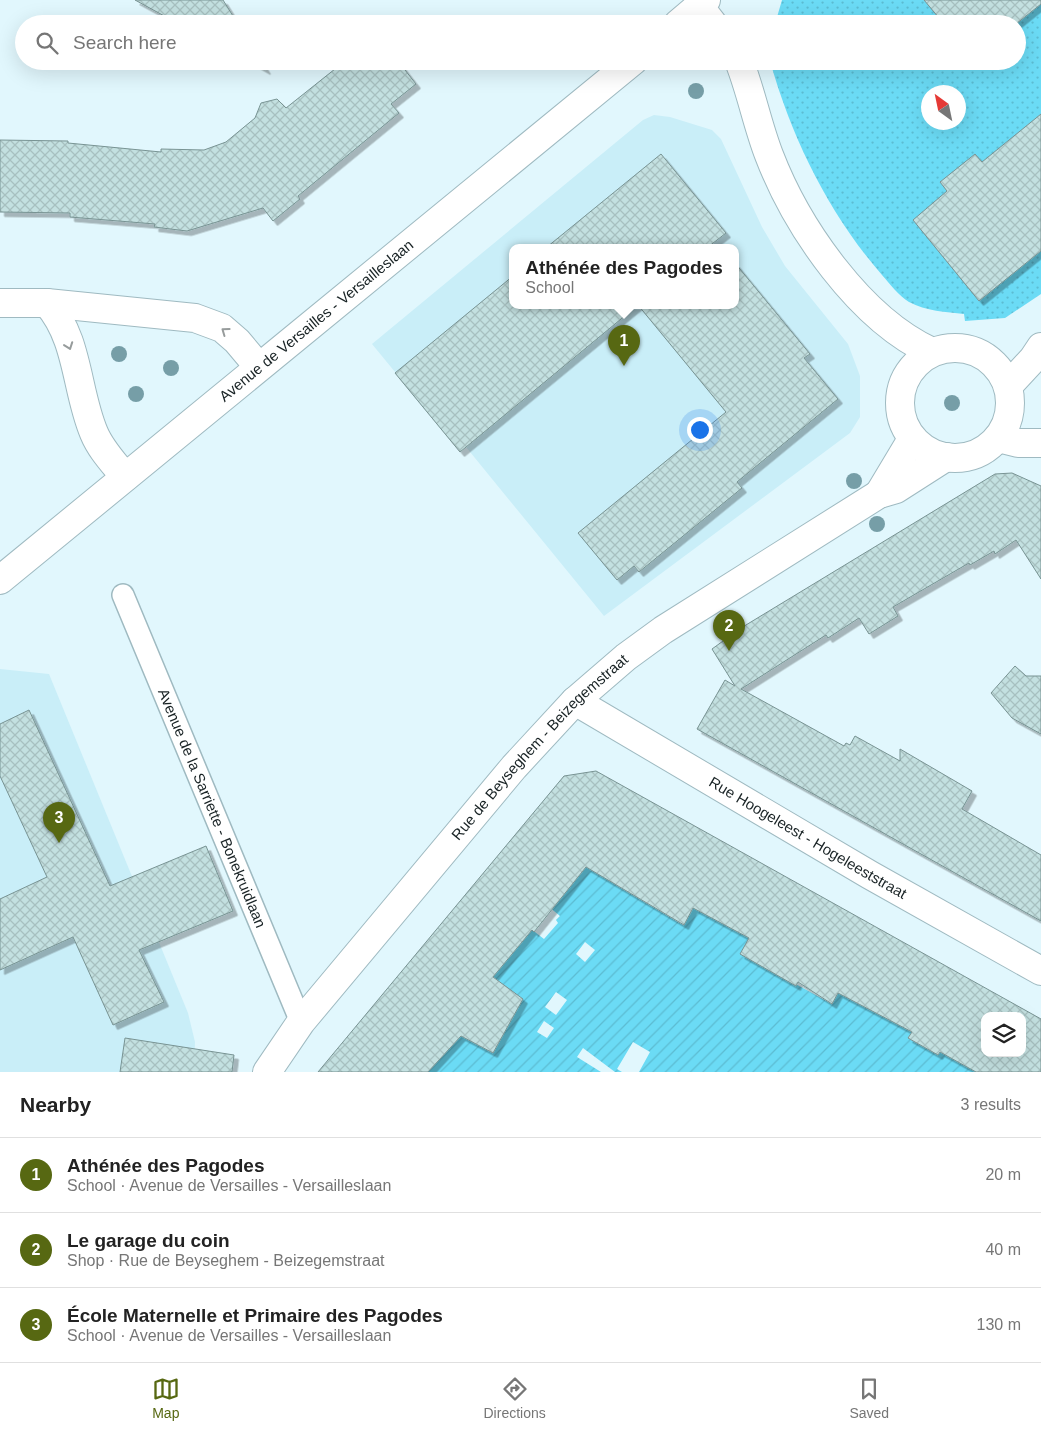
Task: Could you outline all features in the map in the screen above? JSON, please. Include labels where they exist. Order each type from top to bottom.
[{"type":"street","name":"Avenue de Versailles - Versailleslaan","points":[[0,580],[258,366],[622,70]]},
{"type":"street","points":[[742,70],[768,153],[794,210],[818,248],[882,320],[917,345],[932,352],[945,348],[972,350],[1041,432]]},
{"type":"street","points":[[0,303],[47,303],[195,318],[222,328],[237,341],[258,366]]},
{"type":"street","points":[[47,303],[60,323],[70,348],[93,430],[103,450],[125,477]]},
{"type":"street","points":[[882,320],[898,357],[904,381]]},
{"type":"street","name":"Rue de Beyseghem - Beizegemstraat","points":[[932,352],[921,359],[904,381],[900,396],[900,411],[904,426],[912,438],[928,451],[946,457],[965,457],[983,450],[998,438],[1005,426],[1004,387],[1034,359],[1041,346]]},
{"type":"street","name":"Rue de Beyseghem - Beizegemstraat","points":[[879,494],[912,438]]},
{"type":"street","points":[[998,438],[1018,443],[1041,443]]},
{"type":"street","name":"Rue de Beyseghem - Beizegemstraat","points":[[267,1072],[301,1022],[514,767],[575,701],[619,662],[663,630],[879,494],[896,489],[946,457]]},
{"type":"street","name":"Rue Hoogeleest - Hogeleeststraat","points":[[575,701],[870,875],[1041,971]]},
{"type":"lane","name":"Avenue de la Sarriette - Bonekruidlaan","points":[[123,596],[301,1022]]},
{"type":"shaded area","points":[[782,0],[1041,0],[1041,294],[1005,318],[965,321],[964,314],[936,311],[909,302],[882,275],[845,227],[814,174],[789,119],[773,70],[1026,70],[1026,15],[778,15]]},
{"type":"shaded area","points":[[654,115],[670,117],[712,130],[721,139],[762,227],[785,266],[848,344],[860,376],[860,417],[850,433],[604,616],[466,447],[460,451],[372,344],[643,120]]},
{"type":"shaded area","points":[[0,669],[49,674],[188,1013],[195,1042],[194,1072],[0,1072]]},
{"type":"shaded area","points":[[581,866],[623,871],[616,885],[683,925],[699,898],[749,938],[741,954],[832,1004],[838,993],[912,1032],[908,1038],[938,1055],[950,1035],[976,1072],[639,1072],[650,1052],[633,1042],[617,1069],[622,1072],[615,1072],[583,1048],[577,1057],[601,1072],[427,1072],[461,1036],[493,1053],[501,1039],[500,982],[493,977],[522,922],[544,939],[558,923],[556,920],[560,916],[548,906]],"holes":[[[585,942],[595,950],[585,962],[576,954]],[[556,992],[567,1000],[556,1015],[545,1007]],[[544,1021],[554,1028],[547,1038],[537,1032]]]},
{"type":"building","points":[[135,0],[223,0],[232,15],[162,15]]},
{"type":"building","points":[[924,0],[1041,0],[1041,4],[1026,16],[936,15]]},
{"type":"building","points":[[334,70],[405,70],[416,84],[391,104],[399,113],[298,196],[300,199],[273,221],[263,208],[187,231],[154,227],[155,224],[70,217],[70,213],[0,212],[0,140],[68,141],[68,143],[161,152],[161,149],[204,150],[226,142],[255,118],[261,103],[277,99],[286,108]]},
{"type":"building","points":[[1041,114],[1041,251],[979,301],[913,220],[947,191],[940,182],[975,154],[982,162]]},
{"type":"building","points":[[661,154],[726,233],[712,244],[551,244]]},
{"type":"building","points":[[739,268],[810,354],[804,358],[838,399],[737,482],[742,488],[639,572],[634,566],[617,580],[578,533],[726,412],[641,309],[739,309]]},
{"type":"building","points":[[509,279],[509,309],[633,309],[460,452],[395,373]]},
{"type":"building","points":[[1012,473],[1041,486],[1041,579],[1016,540],[995,554],[994,551],[970,565],[969,563],[893,607],[898,616],[869,634],[859,618],[828,638],[826,635],[741,689],[844,746],[846,743],[850,745],[855,736],[900,761],[900,749],[972,791],[962,809],[1041,855],[1041,921],[697,729],[725,680],[735,686],[712,649],[741,628],[995,474]]},
{"type":"building","points":[[1015,666],[1026,676],[1041,676],[1041,734],[1012,718],[991,693]]},
{"type":"building","points":[[29,710],[110,886],[206,846],[233,911],[139,950],[164,1002],[113,1025],[73,937],[0,970],[0,899],[47,877],[0,776],[0,724]]},
{"type":"building","points":[[596,771],[1041,1019],[1041,1072],[976,1072],[940,1052],[938,1055],[908,1038],[912,1032],[838,993],[832,1004],[798,982],[796,986],[740,954],[749,938],[693,908],[684,925],[586,867],[534,932],[532,930],[493,977],[523,999],[493,1053],[461,1036],[428,1072],[318,1072],[564,776]]},
{"type":"building","points":[[125,1038],[234,1055],[232,1072],[120,1072]]},
{"type":"place","name":"Athénée des Pagodes","points":[[624,366]]},
{"type":"place","name":"Le garage du coin","points":[[729,651]]},
{"type":"place","name":"École Maternelle et Primaire des Pagodes","points":[[59,843]]}]
